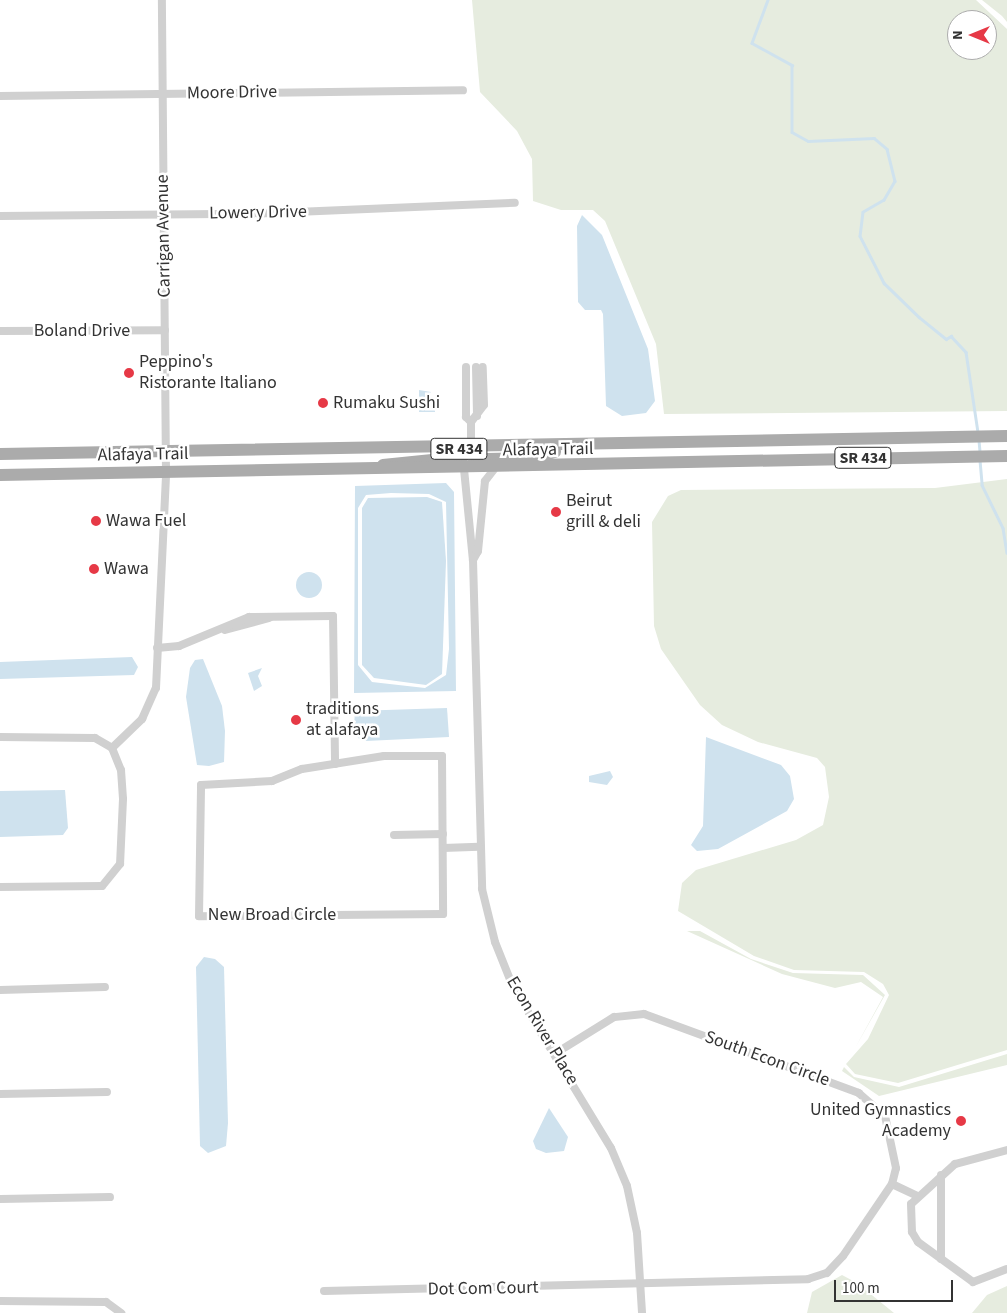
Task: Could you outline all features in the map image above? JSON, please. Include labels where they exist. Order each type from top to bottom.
[{"type":"main road","name":"Alafaya Trail","points":[[0,454],[471,449],[1007,436]]},
{"type":"main road","points":[[810,459],[830,449],[835,439]]},
{"type":"main road","points":[[464,469],[486,459],[535,458],[572,447]]},
{"type":"main road","points":[[359,470],[410,459],[462,457],[471,449]]},
{"type":"main road","name":"Alafaya Trail","points":[[0,475],[464,469],[810,459],[1007,456]]},
{"type":"street","name":"Carrigan Avenue","points":[[112,748],[142,719],[156,688],[166,473],[162,0]]},
{"type":"street","name":"Moore Drive","points":[[0,96],[463,90]]},
{"type":"street","name":"Lowery Drive","points":[[0,216],[164,214],[515,204]]},
{"type":"street","name":"Boland Drive","points":[[0,332],[165,330]]},
{"type":"street","points":[[466,367],[466,417],[474,419]]},
{"type":"street","points":[[471,449],[480,367]]},
{"type":"street","name":"Econ River Place","points":[[473,560],[478,551],[485,481],[495,468]]},
{"type":"street","name":"Econ River Place","points":[[464,469],[473,560],[478,847],[495,942],[513,987],[556,1053],[612,1148],[627,1186],[642,1282],[642,1313]]},
{"type":"street","points":[[158,648],[224,630],[249,617],[333,616],[335,764]]},
{"type":"street","points":[[0,737],[95,738],[112,748],[121,770],[123,799],[122,851],[113,874],[102,886],[0,887]]},
{"type":"street","name":"New Broad Circle","points":[[384,756],[442,756],[443,914],[199,916],[201,785],[272,781],[302,769],[335,764],[384,756]]},
{"type":"street","points":[[394,835],[443,834]]},
{"type":"street","points":[[443,848],[478,847]]},
{"type":"street","points":[[0,990],[105,987]]},
{"type":"street","name":"South Econ Circle","points":[[556,1053],[614,1017],[644,1014],[859,1093],[885,1116],[896,1168],[892,1184]]},
{"type":"street","points":[[0,1094],[107,1092]]},
{"type":"street","points":[[1007,1150],[955,1164],[940,1175],[911,1204],[912,1232],[941,1259],[973,1282],[1007,1269]]},
{"type":"street","points":[[940,1175],[941,1259]]},
{"type":"street","points":[[642,1282],[799,1279],[827,1273],[892,1184],[918,1196]]},
{"type":"street","points":[[0,1199],[110,1197]]},
{"type":"street","name":"Dot Com Court","points":[[324,1291],[642,1282]]},
{"type":"street","points":[[0,1301],[18,1304],[106,1302],[122,1313]]},
{"type":"street","points":[[18,1304],[18,1313]]},
{"type":"shaded area","points":[[472,0],[976,0],[987,10],[947,10],[947,60],[997,60],[997,20],[1007,29],[1007,411],[664,414],[656,344],[605,221],[593,210],[561,210],[533,201],[532,159],[517,131],[480,92]]},
{"type":"shaded area","points":[[982,0],[1007,0],[1007,22],[997,10]]},
{"type":"shaded area","points":[[1007,479],[1007,1050],[898,1083],[855,1074],[846,1064],[868,1039],[889,995],[883,984],[864,972],[794,970],[754,956],[678,911],[682,883],[696,870],[796,840],[823,825],[829,797],[825,767],[817,758],[758,742],[722,725],[700,705],[661,649],[654,626],[652,522],[668,496],[681,490],[935,488]]},
{"type":"shaded area","points":[[687,931],[700,931],[751,959],[793,973],[863,975],[885,995],[854,1050],[883,997],[861,982],[835,988],[782,974]]},
{"type":"shaded area","points":[[1007,1054],[1007,1065],[879,1096],[842,1071],[844,1067],[854,1077],[899,1087]]},
{"type":"shaded area","points":[[842,1275],[857,1283],[894,1313],[807,1313],[812,1292]]},
{"type":"shaded area","points":[[1007,1286],[1007,1313],[972,1313],[987,1295]]},
{"type":"water","points":[[582,215],[602,235],[648,349],[655,401],[646,413],[622,416],[606,406],[603,314],[601,310],[585,310],[578,302],[577,226]]},
{"type":"water","points":[[419,390],[431,392],[427,404],[435,404],[435,412],[419,412]]},
{"type":"water","points":[[446,483],[454,492],[456,691],[354,693],[355,486]],"holes":[[[391,493],[429,494],[446,502],[449,649],[446,675],[425,688],[372,682],[358,665],[358,508],[366,495]]]},
{"type":"water","points":[[427,497],[442,502],[446,561],[442,674],[426,685],[374,678],[362,665],[362,508],[368,498]]},
{"type":"water","points":[[309,572],[318,576],[322,585],[318,594],[309,598],[300,594],[296,585],[300,576]]},
{"type":"water","points":[[132,657],[138,667],[134,675],[0,679],[0,662]]},
{"type":"water","points":[[203,659],[222,706],[225,731],[224,762],[209,766],[197,765],[186,697],[190,668],[195,660]]},
{"type":"water","points":[[262,668],[258,676],[262,686],[254,691],[248,673]]},
{"type":"water","points":[[447,708],[449,737],[366,741],[358,738],[354,726],[355,711]]},
{"type":"water","points":[[706,737],[781,765],[790,776],[794,799],[787,811],[718,849],[697,851],[691,845],[703,826]]},
{"type":"water","points":[[610,771],[613,777],[607,785],[589,782],[589,776]]},
{"type":"water","points":[[65,790],[68,828],[63,835],[0,837],[0,791]]},
{"type":"water","points":[[204,957],[215,959],[224,967],[228,1123],[226,1146],[208,1153],[200,1146],[196,967]]},
{"type":"water","points":[[549,1108],[568,1137],[564,1151],[546,1153],[536,1149],[533,1141]]},
{"type":"waterway","points":[[768,0],[752,43],[792,65],[792,132],[808,141],[874,138],[887,149],[895,181],[884,200],[863,212],[860,236],[884,283],[919,317],[946,339],[951,336],[966,352],[978,432]]},
{"type":"waterway","points":[[979,440],[980,452]]},
{"type":"waterway","points":[[980,460],[982,485],[1003,528],[1007,553]]},
{"type":"place","name":"Peppino's Ristorante Italiano","points":[[129,373]]},
{"type":"place","name":"Rumaku Sushi","points":[[323,403]]},
{"type":"place","name":"Beirut grill & deli","points":[[556,512]]},
{"type":"place","name":"Wawa Fuel","points":[[96,521]]},
{"type":"place","name":"Wawa","points":[[94,569]]},
{"type":"place","name":"traditions at alafaya","points":[[296,720]]},
{"type":"place","name":"United Gymnastics Academy","points":[[961,1121]]}]
